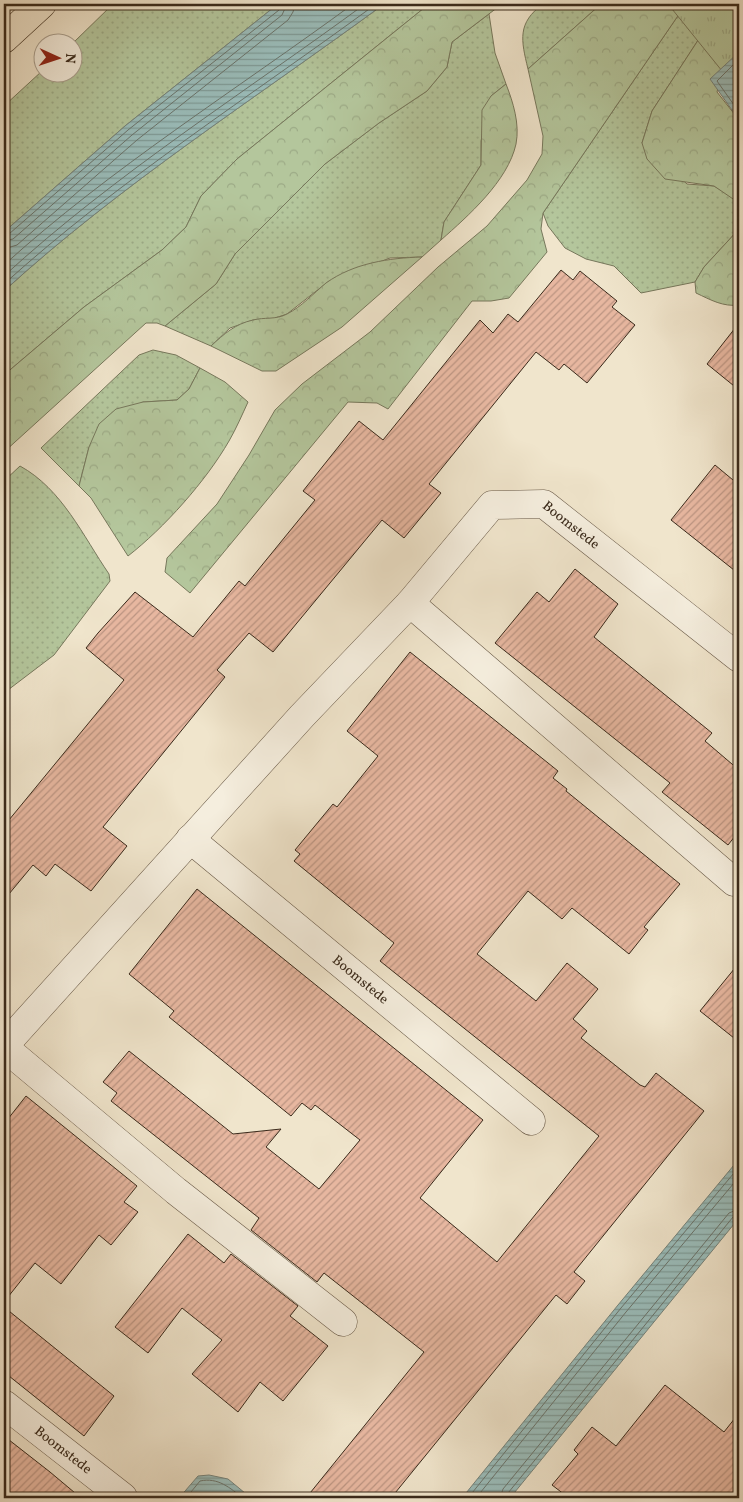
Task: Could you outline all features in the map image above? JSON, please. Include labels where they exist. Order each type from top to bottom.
[{"type":"highway","points":[[4,39],[42,4]]},
{"type":"street","name":"Boomstede","points":[[343,1322],[176,1191],[4,1047],[302,716],[410,603],[492,506],[544,504],[739,658]]},
{"type":"street","points":[[410,603],[734,882]]},
{"type":"street","name":"Boomstede","points":[[190,839],[531,1121]]},
{"type":"street","name":"Boomstede","points":[[4,1404],[123,1497]]},
{"type":"green space","points":[[113,4],[278,4],[125,126],[4,232],[4,106],[32,80],[32,82],[82,82],[82,34]]},
{"type":"green space","points":[[384,4],[429,4],[237,159],[201,196],[186,227],[162,250],[84,307],[4,375],[4,291],[95,214],[142,178]]},
{"type":"green space","points":[[429,4],[502,4],[452,42],[447,67],[427,91],[379,123],[325,164],[235,254],[216,284],[165,326],[157,323],[146,323],[4,452],[4,375],[84,307],[162,250],[186,227],[201,196],[237,159]]},
{"type":"green space","points":[[543,4],[601,4],[528,69],[523,33],[529,18]]},
{"type":"green space","points":[[601,4],[686,4],[543,213],[541,229],[547,252],[509,298],[491,301],[472,301],[388,409],[377,403],[348,402],[190,593],[165,572],[167,558],[217,504],[249,455],[275,410],[302,384],[370,332],[438,267],[487,226],[527,180],[542,154],[543,136],[528,69]]},
{"type":"green space","points":[[668,4],[739,4],[739,92]]},
{"type":"green space","points":[[686,4],[706,28],[652,111],[642,143],[687,184],[714,186],[738,200],[739,229],[704,267],[695,282],[641,293],[614,266],[586,259],[565,248],[548,226],[543,213]]},
{"type":"green space","points":[[739,4],[717,92],[739,120],[739,203],[714,186],[665,179],[647,159],[642,143],[652,111],[706,28]]},
{"type":"green space","points":[[489,14],[495,53],[506,84],[491,96],[481,141],[481,165],[444,222],[441,240],[422,257],[390,258],[329,281],[287,314],[272,319],[253,320],[230,328],[211,346],[165,326],[216,284],[235,254],[325,164],[379,123],[427,91],[447,67],[452,42]]},
{"type":"green space","points":[[506,84],[513,106],[517,129],[516,144],[512,158],[486,197],[441,240],[444,222],[481,165],[482,110],[491,96]]},
{"type":"green space","points":[[739,229],[739,305],[722,304],[696,293],[695,282],[704,267]]},
{"type":"green space","points":[[422,257],[342,327],[276,371],[262,371],[211,346],[241,324],[287,314],[302,304],[326,283],[348,271],[385,260]]},
{"type":"green space","points":[[153,350],[176,355],[200,368],[189,389],[177,400],[143,402],[89,447],[79,486],[41,448],[139,355]]},
{"type":"green space","points":[[200,368],[225,382],[248,402],[237,427],[209,472],[170,518],[128,556],[91,498],[79,486],[89,447],[99,424],[116,409],[143,402],[177,400],[189,389]]},
{"type":"green space","points":[[20,466],[48,487],[60,500],[109,574],[110,581],[54,655],[4,693],[4,481]]},
{"type":"water","points":[[278,4],[384,4],[142,178],[95,214],[4,291],[4,232],[125,126]]},
{"type":"water","points":[[739,52],[739,120],[710,79]]},
{"type":"water","points":[[739,1159],[739,1218],[510,1498],[462,1498],[618,1305]]},
{"type":"water","points":[[209,1475],[228,1479],[251,1498],[179,1498],[198,1476]]},
{"type":"building","points":[[561,270],[573,280],[580,271],[617,301],[612,307],[635,325],[587,383],[564,364],[559,370],[536,352],[429,484],[441,493],[404,538],[382,520],[273,652],[249,633],[217,670],[225,677],[103,827],[127,846],[91,891],[55,864],[46,876],[33,865],[4,900],[4,826],[124,680],[86,648],[98,633],[135,592],[193,637],[239,581],[245,586],[315,500],[303,491],[359,421],[383,440],[480,320],[493,333],[508,314],[518,322]]},
{"type":"building","points":[[739,323],[739,390],[707,364]]},
{"type":"building","points":[[715,465],[739,485],[739,574],[671,520]]},
{"type":"building","points":[[575,569],[618,604],[594,637],[712,733],[705,741],[739,770],[739,831],[728,845],[662,792],[670,783],[495,643],[537,592],[549,602]]},
{"type":"building","points":[[410,652],[558,771],[553,778],[567,789],[566,791],[680,884],[644,927],[648,930],[629,954],[572,908],[562,919],[528,891],[477,954],[536,1001],[567,963],[598,989],[573,1019],[587,1031],[581,1038],[640,1085],[645,1087],[656,1073],[704,1111],[574,1272],[585,1281],[567,1304],[556,1295],[391,1498],[306,1498],[424,1352],[324,1273],[317,1282],[251,1230],[259,1218],[111,1101],[117,1093],[103,1082],[129,1051],[233,1134],[281,1129],[266,1147],[319,1189],[360,1140],[315,1105],[311,1110],[302,1103],[291,1116],[169,1017],[174,1011],[129,974],[197,889],[483,1120],[420,1198],[497,1262],[599,1136],[380,961],[394,943],[294,861],[300,854],[295,850],[333,804],[337,807],[378,756],[347,731]]},
{"type":"building","points":[[739,963],[739,1042],[700,1011]]},
{"type":"building","points":[[26,1096],[137,1186],[124,1202],[138,1212],[111,1245],[99,1235],[61,1284],[35,1263],[4,1302],[4,1124]]},
{"type":"building","points":[[188,1234],[224,1263],[231,1254],[298,1306],[290,1316],[328,1346],[283,1401],[260,1382],[238,1412],[192,1374],[222,1340],[182,1308],[148,1353],[115,1327]]},
{"type":"building","points":[[4,1307],[114,1396],[84,1436],[4,1372]]},
{"type":"building","points":[[665,1385],[724,1432],[739,1413],[739,1498],[569,1498],[552,1485],[578,1454],[574,1450],[592,1427],[616,1446]]},
{"type":"building","points":[[4,1436],[50,1472],[81,1498],[4,1498]]}]
